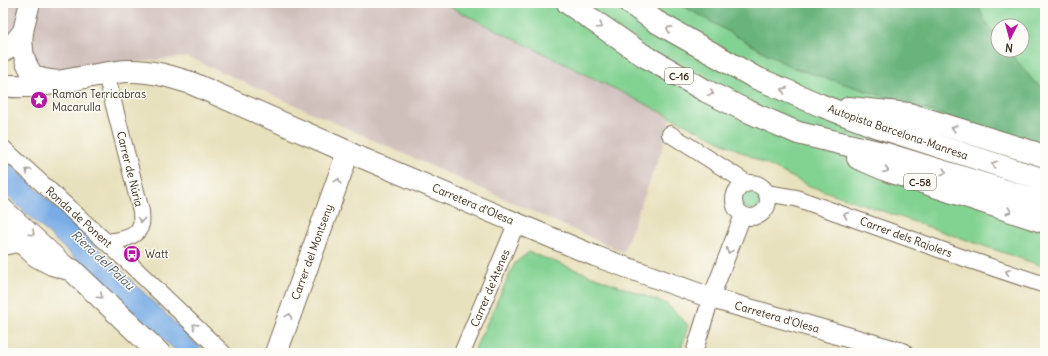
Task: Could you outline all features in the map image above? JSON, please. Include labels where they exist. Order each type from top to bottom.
[{"type":"main road","name":"Autopista Barcelona-Manresa","points":[[568,3],[643,55],[700,88],[745,110],[798,133],[886,154],[1045,203]]},
{"type":"main road","name":"Autopista Barcelona-Manresa","points":[[630,3],[655,21],[754,77],[875,126],[1045,180]]},
{"type":"main road","name":"Carretera d'Olesa","points":[[51,82],[139,71],[168,76],[191,83],[348,152]]},
{"type":"main road","points":[[3,85],[21,86],[51,82]]},
{"type":"main road","points":[[3,100],[51,82]]},
{"type":"main road","points":[[820,105],[909,114],[1045,156]]},
{"type":"main road","name":"C-58","points":[[798,133],[889,172],[1045,222]]},
{"type":"main road","name":"Carrer del Montseny","points":[[276,353],[348,152]]},
{"type":"main road","points":[[3,225],[13,245],[52,264],[72,270],[160,353]]},
{"type":"street","points":[[3,64],[17,53],[23,39],[30,3]]},
{"type":"street","points":[[3,52],[23,39]]},
{"type":"street","points":[[23,39],[29,68],[34,75],[51,82]]},
{"type":"street","name":"Carrer de Núria","points":[[106,74],[141,212],[141,225],[134,234],[117,241],[106,242]]},
{"type":"street","points":[[670,134],[747,183]]},
{"type":"street","name":"Ronda de Ponent","points":[[3,148],[106,242],[223,353]]},
{"type":"street","name":"Carretera d'Olesa","points":[[348,152],[595,256],[711,298],[903,353]]},
{"type":"street","points":[[747,183],[758,184],[766,193],[768,203],[763,212],[755,216],[743,215],[735,206],[734,194],[741,185],[747,183]]},
{"type":"street","name":"Carrer dels Rajolers","points":[[766,193],[796,198],[961,257],[1045,285]]},
{"type":"street","points":[[3,206],[72,270]]},
{"type":"street","points":[[694,353],[711,298],[743,215]]},
{"type":"street","name":"Carrer de'Atenes","points":[[462,353],[517,222]]},
{"type":"shaded area","points":[[3,3],[442,3],[671,117],[663,147],[623,252],[188,57],[51,70],[3,55]]},
{"type":"green space","points":[[442,3],[678,3],[791,67],[1045,147],[1045,267],[810,186]]},
{"type":"green space","points":[[678,3],[977,3],[985,22],[990,28],[990,58],[1014,58],[1034,82],[1045,89],[1045,147],[791,67]]},
{"type":"green space","points":[[977,3],[1045,3],[1045,89],[1034,82],[1014,58],[1030,58],[1030,18],[990,18],[990,28],[985,22]]},
{"type":"green space","points":[[747,190],[755,190],[761,196],[761,204],[755,210],[747,210],[741,204],[741,196]]},
{"type":"green space","points":[[529,252],[667,304],[688,325],[680,353],[473,353],[515,263]]},
{"type":"water","name":"Riera del Palau","points":[[3,156],[206,353],[178,353],[3,192]]},
{"type":"place","name":"Ramon Terricabras Macarulla","points":[[39,100]]},
{"type":"place","name":"Watt","points":[[132,254]]}]
